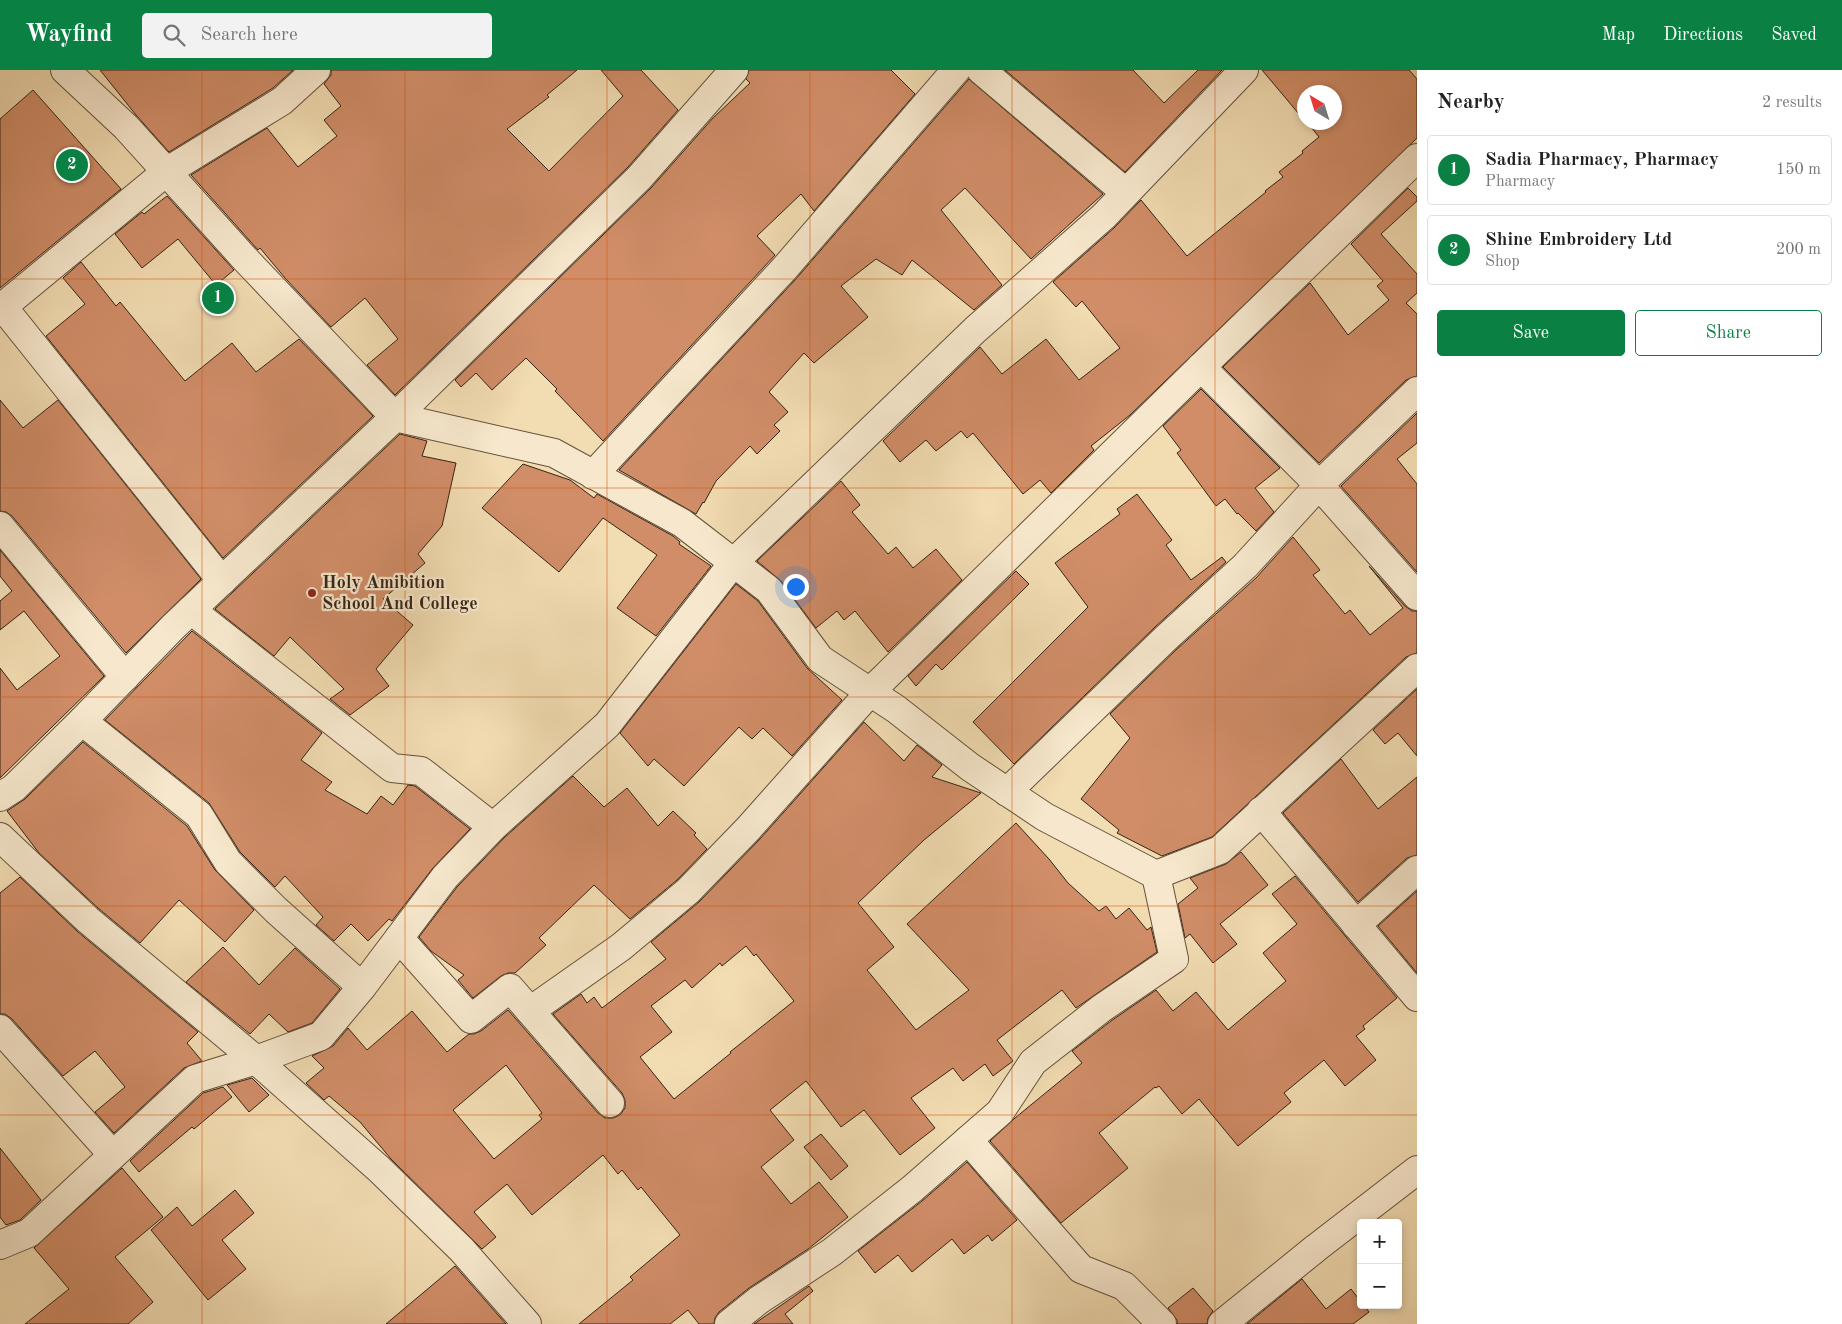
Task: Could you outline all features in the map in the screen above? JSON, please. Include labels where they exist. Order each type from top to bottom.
[{"type":"street","points":[[65,70],[126,127],[246,260],[395,417],[554,453],[682,523],[769,590],[820,659],[896,709],[970,767],[1007,792],[1046,817],[1156,875],[1220,850],[1417,668]]},
{"type":"street","points":[[222,581],[2,308],[166,172],[282,101],[316,70]]},
{"type":"street","points":[[0,797],[14,788],[191,610],[395,417],[639,178],[734,70]]},
{"type":"street","points":[[593,475],[784,269],[956,70]]},
{"type":"street","points":[[981,70],[1126,192]]},
{"type":"street","points":[[0,1244],[29,1233],[195,1079],[256,1060],[321,1036],[362,987],[445,876],[493,827],[607,725],[734,563],[975,330],[1104,216],[1244,70]]},
{"type":"street","points":[[530,1011],[621,946],[688,891],[748,829],[870,692],[1201,366],[1417,158]]},
{"type":"street","points":[[1201,366],[1319,485],[1417,596]]},
{"type":"street","points":[[1007,792],[1166,638],[1245,566],[1319,485],[1417,391]]},
{"type":"street","points":[[0,526],[125,677]]},
{"type":"street","points":[[191,610],[392,768],[421,771],[493,827]]},
{"type":"street","points":[[82,721],[199,816],[228,862],[276,910],[362,987]]},
{"type":"street","points":[[1261,811],[1417,997]]},
{"type":"street","points":[[0,837],[88,920],[256,1060],[400,1189],[462,1250],[527,1324]]},
{"type":"street","points":[[1356,925],[1417,870]]},
{"type":"street","points":[[729,1324],[759,1300],[832,1252],[912,1189],[1000,1112],[1033,1062],[1102,1008],[1174,959],[1156,875]]},
{"type":"street","points":[[399,938],[471,1019],[510,988],[610,1104]]},
{"type":"street","points":[[0,1029],[113,1155]]},
{"type":"street","points":[[968,1140],[1082,1269],[1124,1286],[1162,1324]]},
{"type":"street","points":[[1222,1324],[1417,1170]]},
{"type":"building","points":[[100,70],[293,70],[273,88],[169,152]]},
{"type":"building","points":[[331,70],[577,70],[547,95],[549,97],[507,129],[549,171],[623,96],[601,70],[641,70],[678,110],[628,167],[395,395],[367,365],[398,339],[365,298],[331,327],[260,248],[258,250],[191,175],[267,128],[298,167],[337,136],[324,120],[341,106],[324,84],[331,75]]},
{"type":"building","points":[[749,70],[891,70],[915,94],[814,211],[801,194],[757,236],[775,255],[603,441],[555,391],[557,389],[526,358],[492,390],[476,373],[461,387],[455,380],[651,188],[713,118],[750,83],[746,79]]},
{"type":"building","points":[[1005,70],[1133,70],[1164,103],[1198,70],[1222,70],[1125,172]]},
{"type":"building","points":[[1262,70],[1409,70],[1417,79],[1417,138],[1130,415],[1091,446],[1094,450],[1051,493],[1040,480],[1023,494],[973,433],[967,438],[961,431],[936,451],[926,440],[900,462],[883,441],[980,347],[1002,374],[1046,339],[1079,380],[1120,348],[1082,301],[1076,307],[1053,282],[1114,228],[1141,200],[1187,256],[1283,177],[1279,172],[1303,153],[1302,151],[1319,137],[1313,130],[1342,130],[1342,85],[1297,85],[1297,112]]},
{"type":"building","points":[[969,79],[1103,194],[1031,259],[965,188],[941,210],[1002,285],[974,310],[912,260],[902,275],[876,259],[841,286],[868,317],[814,363],[804,353],[769,392],[788,412],[774,425],[780,431],[757,454],[750,446],[716,481],[696,514],[619,470],[795,280]]},
{"type":"building","points":[[33,90],[121,189],[0,288],[0,119]]},
{"type":"building","points":[[1408,188],[1417,197],[1417,201],[1381,234],[1417,274],[1417,293],[1406,303],[1417,314],[1417,376],[1406,380],[1319,463],[1223,367],[1310,283],[1348,335],[1389,300],[1377,286],[1383,281],[1351,244]]},
{"type":"building","points":[[167,196],[234,270],[216,285],[178,239],[142,268],[115,234],[142,212],[144,214]]},
{"type":"building","points":[[81,262],[116,306],[120,302],[185,381],[232,343],[256,372],[299,339],[373,416],[223,558],[46,336],[85,304],[63,278]]},
{"type":"building","points":[[1201,389],[1280,468],[1255,488],[1274,512],[1256,531],[1237,514],[1225,499],[1216,506],[1177,453],[1181,450],[1163,426]]},
{"type":"building","points":[[0,400],[23,428],[58,400],[201,579],[126,653],[12,516],[0,511]]},
{"type":"building","points":[[1417,413],[1417,443],[1397,459],[1417,484],[1417,572],[1341,486]]},
{"type":"building","points":[[400,434],[427,441],[422,456],[456,463],[442,526],[418,554],[425,563],[383,599],[413,625],[376,669],[389,686],[350,715],[330,699],[344,689],[290,637],[274,656],[215,609]]},
{"type":"building","points":[[523,464],[570,480],[594,498],[597,494],[673,536],[680,542],[679,544],[711,566],[656,636],[617,608],[657,555],[603,518],[559,572],[482,508]]},
{"type":"building","points":[[841,481],[860,505],[852,512],[888,554],[896,547],[913,568],[936,549],[962,580],[888,652],[855,611],[844,620],[837,611],[816,628],[781,581],[757,561]]},
{"type":"building","points":[[1137,494],[1172,540],[1166,545],[1191,580],[1222,557],[1226,562],[1155,627],[1014,764],[973,722],[1088,607],[1055,563],[1120,514],[1117,509]]},
{"type":"building","points":[[1293,537],[1320,570],[1313,575],[1345,614],[1350,610],[1370,635],[1403,608],[1369,566],[1405,606],[1412,611],[1417,611],[1417,653],[1406,657],[1212,837],[1162,856],[1117,833],[1119,830],[1081,799],[1130,738],[1110,714],[1177,649],[1256,578]]},
{"type":"building","points":[[0,550],[104,676],[0,778],[0,668],[17,690],[60,656],[24,611],[0,630],[0,601],[12,591],[0,576]]},
{"type":"building","points":[[1016,571],[1029,584],[942,670],[936,664],[916,686],[908,676]]},
{"type":"building","points":[[736,584],[758,601],[807,668],[842,700],[792,756],[763,728],[752,739],[739,727],[684,786],[654,759],[648,766],[620,733]]},
{"type":"building","points":[[192,631],[322,733],[301,760],[332,782],[325,790],[367,814],[381,796],[393,805],[408,785],[415,786],[470,829],[433,868],[392,921],[389,919],[368,941],[351,924],[334,941],[316,925],[323,917],[285,876],[275,887],[240,852],[209,803],[105,720]]},
{"type":"building","points":[[1417,689],[1417,756],[1398,733],[1385,744],[1373,730]]},
{"type":"building","points":[[864,722],[904,761],[917,745],[942,765],[932,777],[981,793],[924,840],[858,903],[894,947],[867,970],[916,1030],[969,990],[907,924],[1016,823],[1068,883],[1099,911],[1106,906],[1116,919],[1129,908],[1147,930],[1151,927],[1157,952],[1076,1008],[1062,990],[997,1040],[1013,1061],[993,1076],[985,1064],[963,1081],[953,1068],[911,1098],[935,1128],[900,1155],[864,1110],[841,1127],[806,1081],[770,1110],[794,1140],[761,1167],[791,1204],[819,1182],[848,1217],[808,1249],[749,1288],[719,1312],[714,1324],[699,1324],[688,1310],[670,1324],[579,1324],[633,1280],[630,1277],[680,1235],[641,1187],[638,1190],[622,1170],[618,1174],[603,1155],[532,1215],[507,1184],[474,1212],[496,1237],[482,1249],[391,1159],[360,1122],[329,1096],[324,1100],[306,1083],[324,1068],[312,1056],[333,1046],[348,1028],[367,1050],[412,1011],[447,1052],[469,1034],[481,1031],[508,1010],[598,1113],[605,1118],[613,1118],[620,1115],[625,1108],[625,1100],[622,1093],[553,1014],[581,994],[587,1003],[594,997],[602,1008],[666,959],[651,942],[699,902],[760,839]],"holes":[[[746,946],[754,956],[756,954],[794,1001],[674,1099],[640,1057],[672,1032],[651,1006],[685,980],[692,988],[720,963],[722,966]],[[506,1065],[542,1113],[539,1115],[542,1119],[494,1159],[453,1110]]]},
{"type":"building","points":[[83,742],[187,826],[215,870],[254,910],[225,942],[179,900],[140,943],[98,908],[39,853],[7,811],[25,799]]},
{"type":"building","points":[[1341,759],[1378,809],[1417,777],[1417,855],[1407,858],[1358,902],[1283,813]]},
{"type":"building","points":[[573,776],[604,807],[627,788],[658,826],[673,811],[696,833],[694,835],[707,849],[677,880],[630,919],[594,885],[539,938],[546,945],[515,973],[501,976],[473,998],[458,980],[464,975],[431,951],[419,937],[457,887],[504,838]]},
{"type":"building","points":[[1241,852],[1268,885],[1220,924],[1237,944],[1213,963],[1190,934],[1185,938],[1178,904],[1198,888],[1190,878],[1226,864]]},
{"type":"building","points":[[1295,876],[1397,998],[1363,1026],[1365,1029],[1356,1036],[1376,1060],[1345,1086],[1324,1060],[1284,1093],[1291,1102],[1238,1146],[1199,1099],[1182,1114],[1159,1086],[1155,1087],[1099,1133],[1128,1168],[1061,1223],[990,1141],[1082,1063],[1072,1051],[1156,990],[1173,1011],[1196,992],[1228,1030],[1286,981],[1263,953],[1297,924],[1272,894]]},
{"type":"building","points":[[20,877],[78,932],[198,1032],[187,1043],[202,1061],[184,1068],[114,1133],[95,1112],[125,1087],[95,1051],[63,1076],[12,1019],[5,1014],[0,1014],[0,893]]},
{"type":"building","points":[[1417,891],[1417,973],[1378,926]]},
{"type":"building","points":[[223,947],[259,985],[295,948],[340,989],[312,1023],[288,1032],[269,1014],[250,1034],[186,982]]},
{"type":"building","points":[[252,1078],[269,1095],[249,1112],[227,1085]]},
{"type":"building","points":[[223,1087],[232,1097],[194,1129],[192,1127],[139,1172],[130,1161],[203,1093]]},
{"type":"building","points":[[821,1134],[848,1166],[831,1180],[804,1147]]},
{"type":"building","points":[[0,1148],[41,1200],[20,1220],[6,1225],[0,1217]]},
{"type":"building","points":[[967,1162],[1017,1220],[992,1241],[988,1235],[964,1254],[952,1239],[912,1272],[898,1255],[875,1273],[858,1251],[922,1201]]},
{"type":"building","points":[[122,1168],[163,1217],[115,1257],[153,1302],[128,1324],[25,1324],[69,1289],[34,1248]]},
{"type":"building","points":[[235,1190],[254,1213],[222,1240],[246,1269],[208,1300],[151,1230],[177,1207],[192,1226]]},
{"type":"building","points":[[455,1266],[506,1324],[386,1324]]},
{"type":"building","points":[[1302,1279],[1326,1309],[1351,1289],[1357,1297],[1357,1309],[1367,1309],[1369,1312],[1353,1324],[1247,1324]]},
{"type":"building","points":[[809,1286],[813,1291],[785,1314],[793,1324],[754,1324]]},
{"type":"building","points":[[1193,1288],[1213,1311],[1208,1318],[1207,1324],[1177,1324],[1177,1320],[1168,1308]]},
{"type":"place","name":"Shine Embroidery Ltd","points":[[72,165]]},
{"type":"place","name":"Sadia Pharmacy, Pharmacy","points":[[218,298]]},
{"type":"place","name":"Holy Amibition School And College","points":[[312,593]]}]
